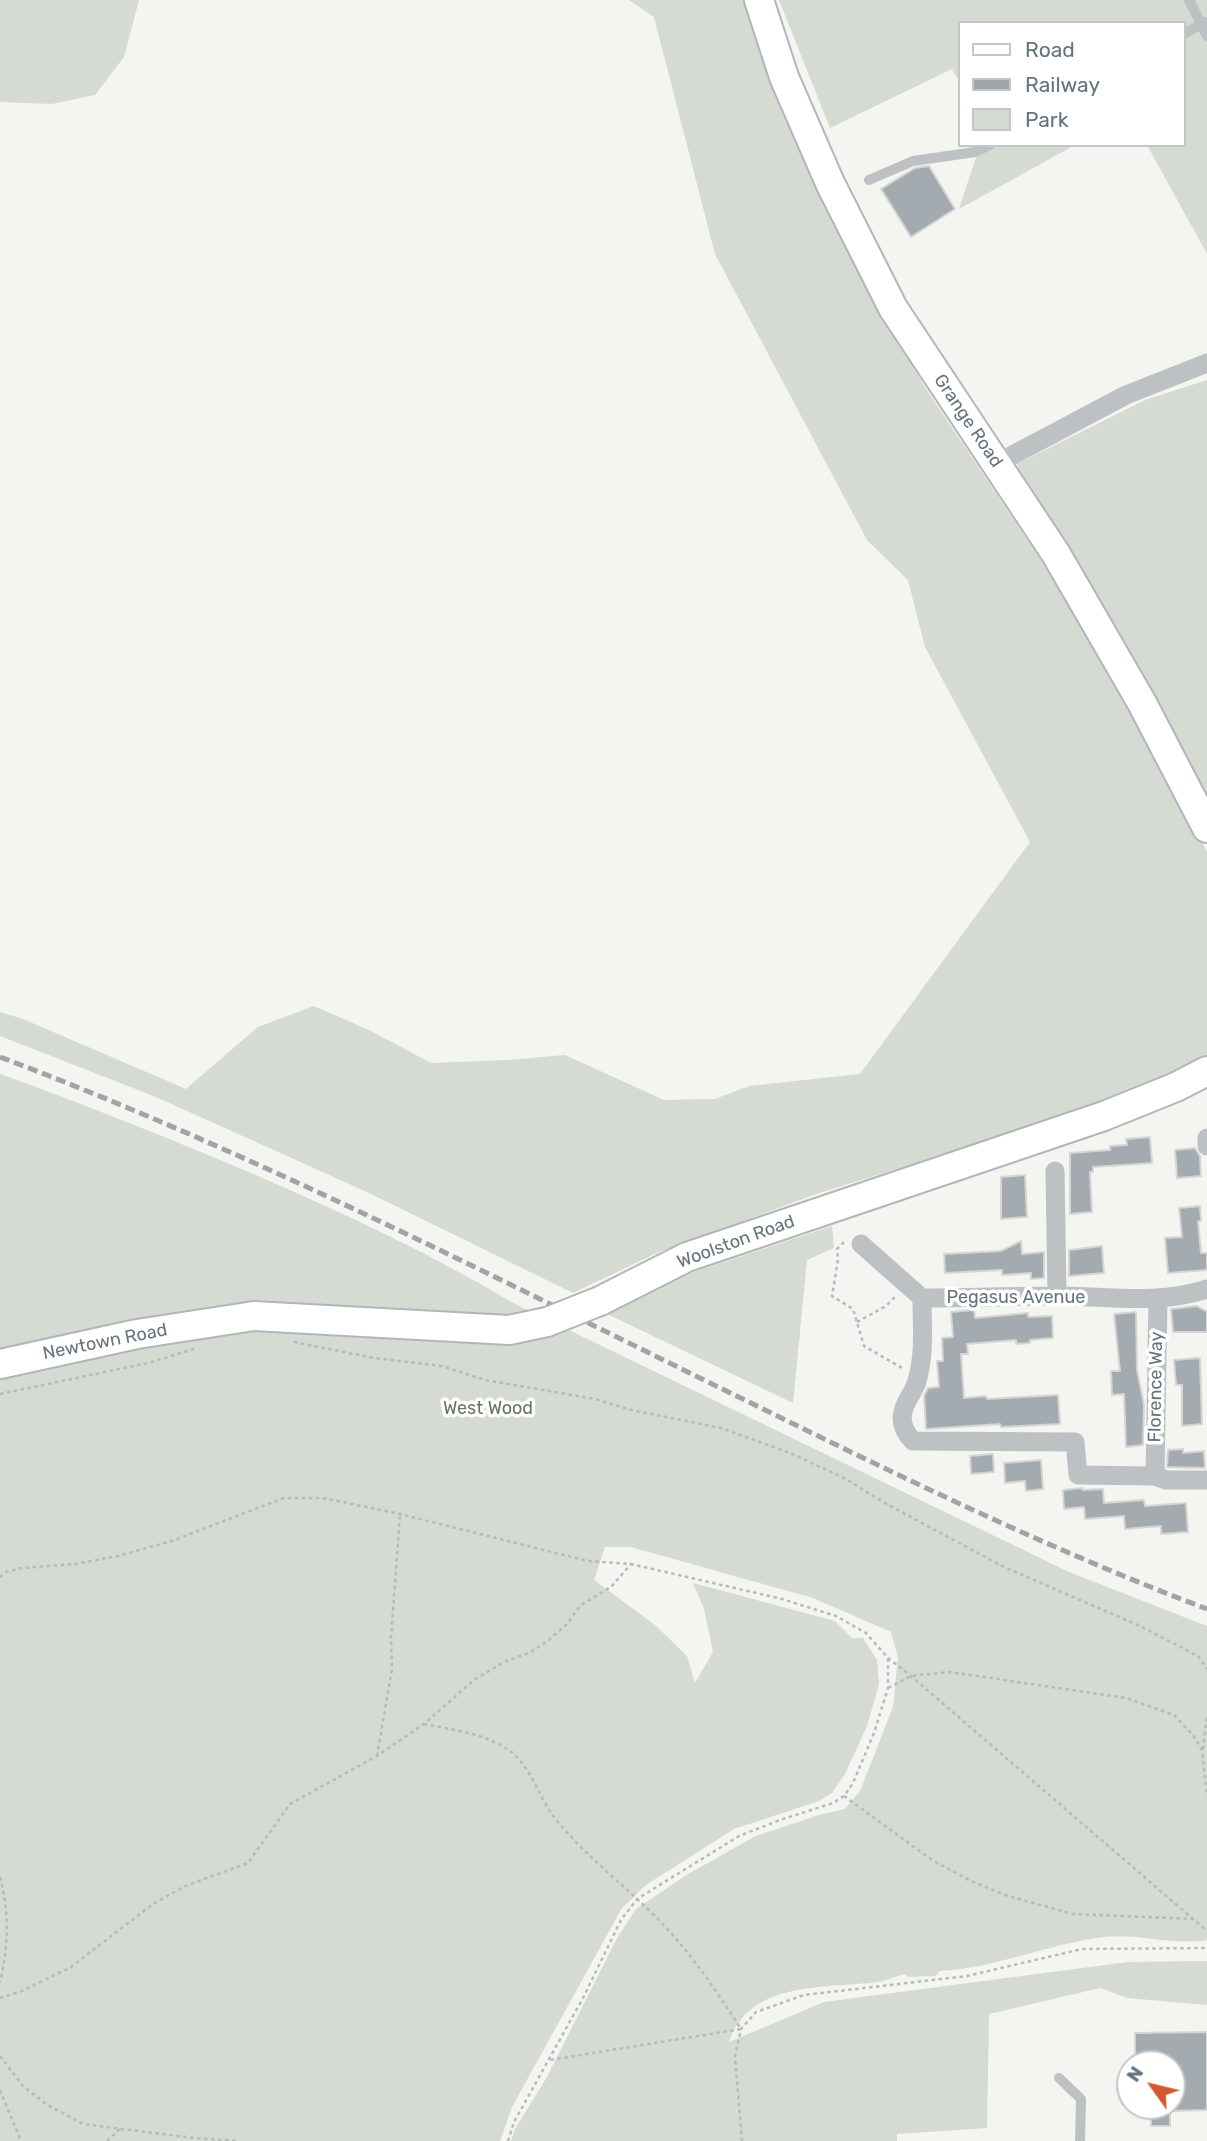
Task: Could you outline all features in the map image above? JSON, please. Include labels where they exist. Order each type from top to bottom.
[{"type":"street","name":"Grange Road","points":[[759,0],[784,77],[830,184],[892,308],[1070,577],[1142,703],[1207,828]]},
{"type":"street","points":[[996,464],[1126,396],[1207,363]]},
{"type":"street","name":"Woolston Road","points":[[211,1323],[254,1316],[509,1330],[547,1322],[600,1301],[687,1257],[1104,1116],[1176,1087],[1207,1071]]},
{"type":"street","points":[[1207,1138],[1207,1146]]},
{"type":"street","points":[[1055,1171],[1057,1296]]},
{"type":"street","points":[[861,1244],[922,1298]]},
{"type":"street","name":"Pegasus Avenue","points":[[1207,1289],[1192,1294],[1158,1298],[922,1298],[923,1357],[916,1384],[902,1411],[905,1433],[913,1441],[1075,1441],[1078,1475],[1207,1480]]},
{"type":"street","name":"Florence Way","points":[[1155,1476],[1158,1298]]},
{"type":"street","name":"Newtown Road","points":[[0,1364],[137,1334],[211,1323]]},
{"type":"lane","points":[[1189,0],[1204,22],[1207,36]]},
{"type":"lane","points":[[1186,33],[1204,22]]},
{"type":"lane","points":[[870,180],[913,161],[975,152],[986,147]]},
{"type":"lane","points":[[1059,2078],[1081,2099],[1080,2141]]},
{"type":"path","points":[[861,1244],[844,1242],[837,1249],[838,1260],[832,1296],[853,1309],[864,1346],[903,1368],[919,1371]]},
{"type":"path","points":[[858,1322],[886,1307],[906,1284]]},
{"type":"path","points":[[284,1341],[374,1358],[442,1366],[485,1380],[595,1399],[631,1410],[733,1432],[790,1453],[846,1479],[1002,1566],[1142,1627],[1198,1656],[1207,1669]]},
{"type":"path","points":[[0,1394],[148,1363],[197,1348]]},
{"type":"path","points":[[0,1577],[6,1572],[22,1568],[97,1560],[172,1541],[284,1498],[323,1498],[400,1514],[588,1561],[631,1564],[782,1599],[836,1616],[866,1633],[888,1658],[1207,1931]]},
{"type":"path","points":[[377,1756],[391,1669],[400,1514]]},
{"type":"path","points":[[0,1998],[22,1991],[71,1967],[153,1904],[185,1886],[248,1863],[289,1804],[377,1756],[424,1724],[474,1680],[549,1640],[567,1624],[581,1605],[611,1587],[631,1564]]},
{"type":"path","points":[[508,2141],[514,2122],[621,1920],[637,1899],[738,1836],[832,1803],[844,1796],[853,1783],[874,1734],[888,1688],[888,1658]]},
{"type":"path","points":[[888,1688],[911,1676],[950,1672],[1126,1698],[1174,1715],[1202,1750]]},
{"type":"path","points":[[1207,1714],[1202,1750],[1207,1796]]},
{"type":"path","points":[[424,1724],[474,1734],[509,1751],[522,1763],[554,1816],[693,1960],[741,2029]]},
{"type":"path","points":[[844,1796],[932,1860],[1005,1895],[1073,1914],[1193,1919]]},
{"type":"path","points":[[0,1877],[5,1893],[9,1929],[0,1983]]},
{"type":"path","points":[[743,2141],[735,2056],[741,2029],[756,2012],[804,1995],[967,1976],[1082,1949],[1207,1948]]},
{"type":"path","points":[[549,2060],[741,2029]]},
{"type":"path","points":[[0,2056],[23,2085],[47,2104],[83,2124],[238,2141]]},
{"type":"path","points":[[0,2090],[21,2141]]},
{"type":"path","points":[[107,2141],[121,2129]]},
{"type":"green space","points":[[0,0],[139,0],[124,57],[95,95],[52,104],[0,102]]},
{"type":"green space","points":[[629,0],[743,0],[780,106],[851,253],[924,386],[1059,587],[1154,747],[1207,852],[1207,1055],[1120,1096],[975,1145],[819,1193],[659,1252],[573,1293],[367,1192],[156,1097],[0,1036],[0,1012],[23,1019],[186,1089],[258,1027],[314,1006],[371,1031],[431,1063],[565,1055],[664,1100],[715,1099],[749,1086],[860,1074],[1030,842],[925,647],[908,580],[867,540],[715,254],[654,17]]},
{"type":"green space","points":[[779,0],[1207,0],[1207,254],[1148,147],[1186,147],[1186,21],[958,21],[958,78],[952,70],[954,68],[830,128]]},
{"type":"green space","points":[[979,147],[1071,147],[959,209]]},
{"type":"green space","points":[[1207,380],[1207,794],[1170,727],[1020,478],[1017,464],[1145,400]]},
{"type":"green space","name":"West Wood","points":[[0,1074],[162,1136],[324,1205],[421,1252],[515,1304],[1069,1572],[1207,1626],[1207,1940],[1182,1942],[1104,1937],[981,1965],[940,1971],[935,1976],[908,1977],[904,1974],[878,1982],[791,1991],[754,2007],[739,2022],[729,2042],[824,2002],[1128,1962],[1207,1961],[1207,2005],[1127,1998],[1100,1988],[989,2014],[987,2128],[897,2134],[897,2141],[511,2141],[515,2129],[547,2077],[617,1938],[636,1909],[688,1874],[756,1836],[845,1809],[860,1791],[893,1707],[898,1657],[891,1632],[813,1598],[631,1547],[605,1547],[594,1580],[655,1625],[687,1656],[695,1683],[713,1652],[704,1609],[693,1583],[835,1621],[852,1638],[863,1638],[877,1660],[879,1684],[867,1726],[845,1774],[832,1793],[819,1801],[734,1829],[646,1885],[622,1908],[512,2107],[500,2141],[0,2141]]},
{"type":"green space","points":[[832,1226],[834,1248],[807,1260],[793,1403],[605,1313],[664,1282]]},
{"type":"building","points":[[929,166],[955,209],[911,237],[881,189],[915,168]]},
{"type":"building","points":[[1150,1137],[1152,1163],[1093,1167],[1093,1172],[1090,1172],[1092,1212],[1070,1214],[1070,1153],[1110,1150],[1110,1146],[1127,1145],[1126,1139]]},
{"type":"building","points":[[1195,1148],[1200,1156],[1201,1176],[1177,1178],[1175,1150]]},
{"type":"building","points":[[1025,1175],[1027,1217],[1001,1219],[1001,1177]]},
{"type":"building","points":[[1200,1206],[1201,1221],[1198,1221],[1201,1253],[1207,1253],[1207,1270],[1168,1273],[1165,1238],[1182,1237],[1179,1208]]},
{"type":"building","points":[[1021,1241],[1022,1254],[1044,1252],[1044,1278],[1031,1279],[1031,1273],[1002,1275],[1002,1270],[945,1273],[944,1254],[1001,1251]]},
{"type":"building","points":[[1102,1246],[1104,1273],[1069,1276],[1069,1250]]},
{"type":"building","points":[[1197,1306],[1207,1312],[1207,1332],[1173,1332],[1171,1309]]},
{"type":"building","points":[[974,1310],[975,1318],[1028,1313],[1028,1317],[1052,1316],[1053,1338],[1016,1344],[1016,1340],[967,1344],[968,1354],[961,1354],[964,1398],[1058,1395],[1060,1424],[1001,1427],[1000,1424],[926,1429],[924,1396],[928,1388],[939,1387],[937,1361],[943,1361],[942,1338],[953,1337],[951,1312]]},
{"type":"building","points":[[1136,1312],[1137,1370],[1144,1405],[1143,1445],[1126,1447],[1124,1394],[1112,1395],[1111,1371],[1120,1371],[1114,1314]]},
{"type":"building","points":[[1200,1358],[1202,1424],[1182,1426],[1182,1385],[1176,1385],[1174,1360]]},
{"type":"building","points":[[1183,1449],[1183,1453],[1204,1451],[1205,1468],[1167,1467],[1168,1450]]},
{"type":"building","points":[[993,1454],[994,1472],[971,1474],[970,1456]]},
{"type":"building","points":[[1041,1460],[1043,1489],[1026,1491],[1025,1481],[1005,1483],[1004,1463]]},
{"type":"building","points":[[1103,1489],[1104,1503],[1144,1500],[1145,1506],[1186,1503],[1188,1532],[1161,1534],[1161,1526],[1125,1529],[1124,1516],[1085,1519],[1084,1507],[1064,1509],[1063,1490]]},
{"type":"building","points":[[1207,2032],[1207,2110],[1186,2111],[1186,2050],[1135,2050],[1135,2033]]},
{"type":"building","points":[[1151,2120],[1170,2120],[1170,2126],[1151,2126]]},
{"type":"railway","points":[[0,1057],[96,1095],[286,1177],[920,1485],[1091,1562],[1207,1609]]}]
